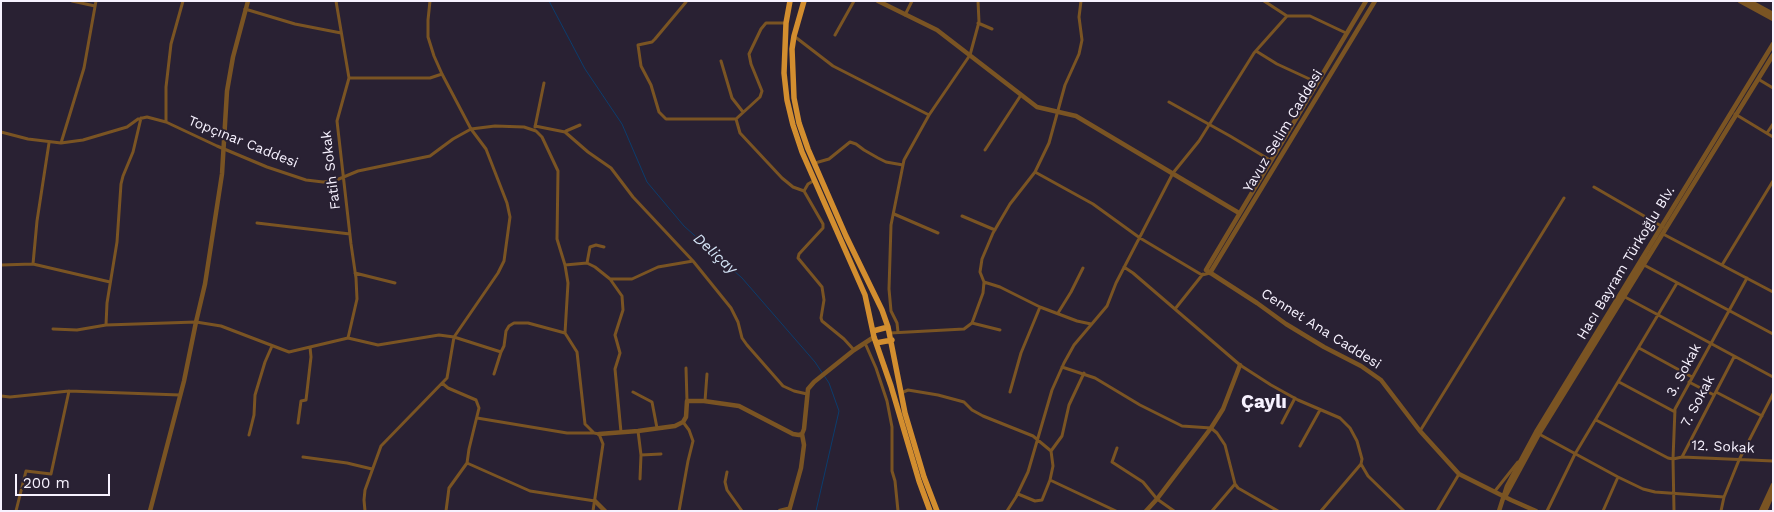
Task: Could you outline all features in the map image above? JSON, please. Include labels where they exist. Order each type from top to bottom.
[{"type":"highway","points":[[790,1],[786,23],[784,73],[787,100],[793,125],[865,295],[874,337],[930,511]]},
{"type":"highway","points":[[804,1],[794,36],[792,71],[794,98],[800,123],[814,163],[846,236],[874,292],[890,333],[901,393],[915,447],[938,511]]},
{"type":"highway","points":[[874,337],[890,333]]},
{"type":"highway","points":[[874,337],[890,333]]},
{"type":"street","points":[[62,143],[84,68],[95,4],[72,1]]},
{"type":"street","points":[[166,122],[166,87],[170,44],[183,1]]},
{"type":"street","points":[[150,511],[206,284],[225,150],[227,91],[233,57],[248,1]]},
{"type":"street","name":"Fatih Sokak","points":[[336,1],[349,78],[337,122],[357,299],[348,338]]},
{"type":"street","points":[[365,511],[365,490],[381,446],[447,378],[454,337],[498,273],[504,261],[510,217],[507,203],[486,149],[471,129],[442,74],[428,37],[430,1]]},
{"type":"street","points":[[835,35],[854,1]]},
{"type":"street","points":[[878,1],[937,30],[1037,107],[1076,116],[1239,212]]},
{"type":"street","points":[[905,15],[912,1]]},
{"type":"street","points":[[898,332],[897,323],[891,311],[889,289],[891,225],[904,160],[929,115],[970,55],[978,23],[978,1]]},
{"type":"street","points":[[890,333],[964,329],[972,323],[983,293],[984,282],[980,272],[982,259],[995,230],[1010,204],[1035,172],[1049,143],[1064,85],[1079,54],[1082,40],[1079,17],[1081,1]]},
{"type":"street","points":[[1264,1],[1287,16],[1310,16],[1353,37]]},
{"type":"street","name":"Yavuz Selim Caddesi","points":[[1206,270],[1316,82],[1366,1]]},
{"type":"street","name":"Yavuz Selim Caddesi","points":[[1210,273],[1375,1]]},
{"type":"street","points":[[1740,1],[1773,19]]},
{"type":"street","points":[[1749,1],[1773,14]]},
{"type":"street","points":[[686,2],[652,42],[638,45],[641,66],[652,85],[659,112],[666,119],[736,119],[760,98],[762,90],[750,64],[750,49],[766,23],[786,23]]},
{"type":"street","points":[[246,9],[295,24],[341,33]]},
{"type":"street","points":[[1007,511],[1018,494],[1028,472],[1052,390],[1062,366],[1074,345],[1106,306],[1173,173],[1199,141],[1256,51],[1287,16]]},
{"type":"street","points":[[978,23],[992,29]]},
{"type":"street","points":[[794,36],[833,66],[929,115]]},
{"type":"street","name":"Hacı Bayram Türkoğlu Blv.","points":[[1504,497],[1524,453],[1625,297],[1773,44]]},
{"type":"street","points":[[1256,51],[1277,64],[1316,82]]},
{"type":"street","name":"Hacı Bayram Türkoğlu Blv.","points":[[1733,113],[1773,56]]},
{"type":"street","points":[[721,61],[732,98],[743,112]]},
{"type":"street","points":[[349,78],[430,78],[442,74]]},
{"type":"street","points":[[1758,78],[1773,88]]},
{"type":"street","points":[[544,83],[535,128],[542,137],[558,171],[557,239],[565,264],[568,283],[565,333],[576,352],[585,424],[597,433],[603,444],[593,511]]},
{"type":"street","points":[[985,150],[1021,94]]},
{"type":"street","points":[[1169,102],[1270,160]]},
{"type":"street","points":[[1733,113],[1773,137]]},
{"type":"street","name":"Topçınar Caddesi","points":[[141,118],[147,117],[166,122],[225,150],[267,167],[306,180],[328,182],[358,171],[430,156],[453,139],[471,129]]},
{"type":"street","points":[[1,132],[49,143],[62,143],[83,140],[127,127],[141,118]]},
{"type":"street","points":[[106,324],[110,282],[118,242],[121,184],[133,152],[141,118]]},
{"type":"street","points":[[736,119],[740,133],[775,172],[793,186],[804,191],[823,224],[823,228],[799,254],[798,258],[824,292],[822,321],[854,350]]},
{"type":"street","points":[[1767,134],[1773,124]]},
{"type":"street","points":[[565,132],[580,125]]},
{"type":"street","points":[[471,129],[495,126],[535,128],[565,132],[576,139],[588,152],[611,168],[633,197],[693,261],[731,308],[738,322],[742,338],[747,345],[783,386],[808,394]]},
{"type":"street","points":[[814,163],[829,159],[850,142],[886,162],[903,165]]},
{"type":"street","points":[[33,264],[37,221],[49,143]]},
{"type":"street","points":[[1035,172],[1093,204],[1140,238],[1202,275],[1210,273]]},
{"type":"street","points":[[804,191],[808,184],[815,180]]},
{"type":"street","points":[[1722,265],[1773,181]]},
{"type":"street","points":[[1594,187],[1722,265],[1773,292]]},
{"type":"street","points":[[1420,431],[1564,198]]},
{"type":"street","points":[[894,214],[938,233]]},
{"type":"street","points":[[962,216],[995,230]]},
{"type":"street","points":[[257,223],[350,234]]},
{"type":"street","name":"Hacı Bayram Türkoğlu Blv.","points":[[1504,497],[1538,433],[1664,230]]},
{"type":"street","points":[[587,263],[590,247],[596,245],[604,247]]},
{"type":"street","points":[[610,279],[632,279],[658,267],[693,261]]},
{"type":"street","points":[[565,264],[587,263],[610,279],[622,296],[622,310],[615,335],[620,353],[615,369],[622,432]]},
{"type":"street","points":[[1,265],[33,264],[110,282]]},
{"type":"street","points":[[1644,265],[1773,334]]},
{"type":"street","points":[[1124,267],[1240,365],[1294,398],[1340,418],[1350,428],[1362,459],[1361,464],[1322,511]]},
{"type":"street","points":[[1058,313],[1083,268]]},
{"type":"street","points":[[1175,309],[1206,270]]},
{"type":"street","name":"Cennet Ana Caddesi","points":[[1206,270],[1286,324],[1361,366],[1381,380],[1420,431],[1459,474],[1536,511]]},
{"type":"street","points":[[355,273],[395,283]]},
{"type":"street","name":"3. Sokak","points":[[1674,511],[1674,412],[1746,278]]},
{"type":"street","points":[[984,282],[1000,287],[1040,307],[1077,322],[1091,324]]},
{"type":"street","points":[[1547,511],[1576,454],[1677,283]]},
{"type":"street","points":[[1625,297],[1773,377]]},
{"type":"street","points":[[1010,392],[1021,353],[1040,307]]},
{"type":"street","points":[[53,328],[77,330],[106,324],[196,322],[221,326],[289,352],[348,338],[378,345],[438,335],[454,337],[501,352]]},
{"type":"street","points":[[494,374],[504,346],[508,326],[514,323],[528,323],[565,333]]},
{"type":"street","points":[[972,323],[1000,330]]},
{"type":"street","points":[[780,511],[789,510],[801,468],[804,444],[802,434],[808,389],[835,364],[874,337]]},
{"type":"street","points":[[866,343],[882,385],[892,427],[892,471],[898,511]]},
{"type":"street","points":[[250,435],[259,380],[272,346]]},
{"type":"street","points":[[298,424],[301,400],[306,400],[311,357],[310,347]]},
{"type":"street","points":[[1639,348],[1692,377]]},
{"type":"street","name":"7. Sokak","points":[[1682,457],[1734,357]]},
{"type":"street","points":[[1146,511],[1211,428],[1223,409],[1240,365]]},
{"type":"street","points":[[1062,366],[1096,378],[1166,419],[1182,426],[1211,428],[1217,433],[1224,445],[1235,484],[1238,488],[1278,511]]},
{"type":"street","points":[[477,418],[567,433],[638,431],[675,426],[683,422],[686,417],[686,368]]},
{"type":"street","points":[[705,401],[707,374]]},
{"type":"street","points":[[1051,451],[1062,436],[1069,405],[1084,374]]},
{"type":"street","points":[[1619,382],[1674,412]]},
{"type":"street","points":[[1689,382],[1762,416]]},
{"type":"street","points":[[442,383],[448,388],[476,400],[479,408],[467,463],[449,488],[446,511]]},
{"type":"street","points":[[901,393],[908,390],[964,402],[972,410],[983,416],[1033,436],[1051,451],[1053,466],[1042,500],[1035,501],[1018,494]]},
{"type":"street","points":[[1,396],[10,397],[69,391],[180,395]]},
{"type":"street","points":[[16,511],[26,471],[50,474],[69,391]]},
{"type":"street","points":[[634,392],[652,402],[656,428]]},
{"type":"street","points":[[1722,511],[1724,497],[1739,460],[1773,394]]},
{"type":"street","points":[[1282,422],[1294,398]]},
{"type":"street","points":[[687,401],[705,401],[739,406],[793,434],[800,436],[802,434]]},
{"type":"street","points":[[1300,446],[1320,410]]},
{"type":"street","points":[[1596,420],[1673,459]]},
{"type":"street","points":[[679,511],[693,440],[683,422]]},
{"type":"street","points":[[638,431],[641,455],[640,478]]},
{"type":"street","points":[[1538,433],[1643,489],[1655,492],[1724,497]]},
{"type":"street","points":[[1117,448],[1112,462],[1143,482],[1157,499],[1174,511]]},
{"type":"street","points":[[1495,491],[1524,453]]},
{"type":"street","points":[[641,455],[661,454]]},
{"type":"street","points":[[303,457],[347,463],[372,469]]},
{"type":"street","name":"12. Sokak","points":[[1673,459],[1682,457],[1773,460]]},
{"type":"street","points":[[467,463],[530,491],[595,501],[605,511]]},
{"type":"street","points":[[1361,464],[1368,476],[1404,511]]},
{"type":"street","points":[[727,472],[725,482],[727,490],[742,511]]},
{"type":"street","points":[[1437,511],[1459,474]]},
{"type":"street","points":[[1603,511],[1618,477]]},
{"type":"street","points":[[1050,480],[1116,511]]},
{"type":"street","points":[[1212,511],[1235,484]]},
{"type":"street","points":[[1763,511],[1773,485]]},
{"type":"street","points":[[1763,511],[1773,493]]},
{"type":"street","points":[[1500,511],[1504,497]]},
{"type":"waterway","name":"Deliçay","points":[[549,1],[585,69],[622,124],[647,182],[684,226],[742,278],[815,362],[829,383],[839,411],[816,511]]},
{"type":"district","name":"Çaylı","points":[[1264,402]]}]
